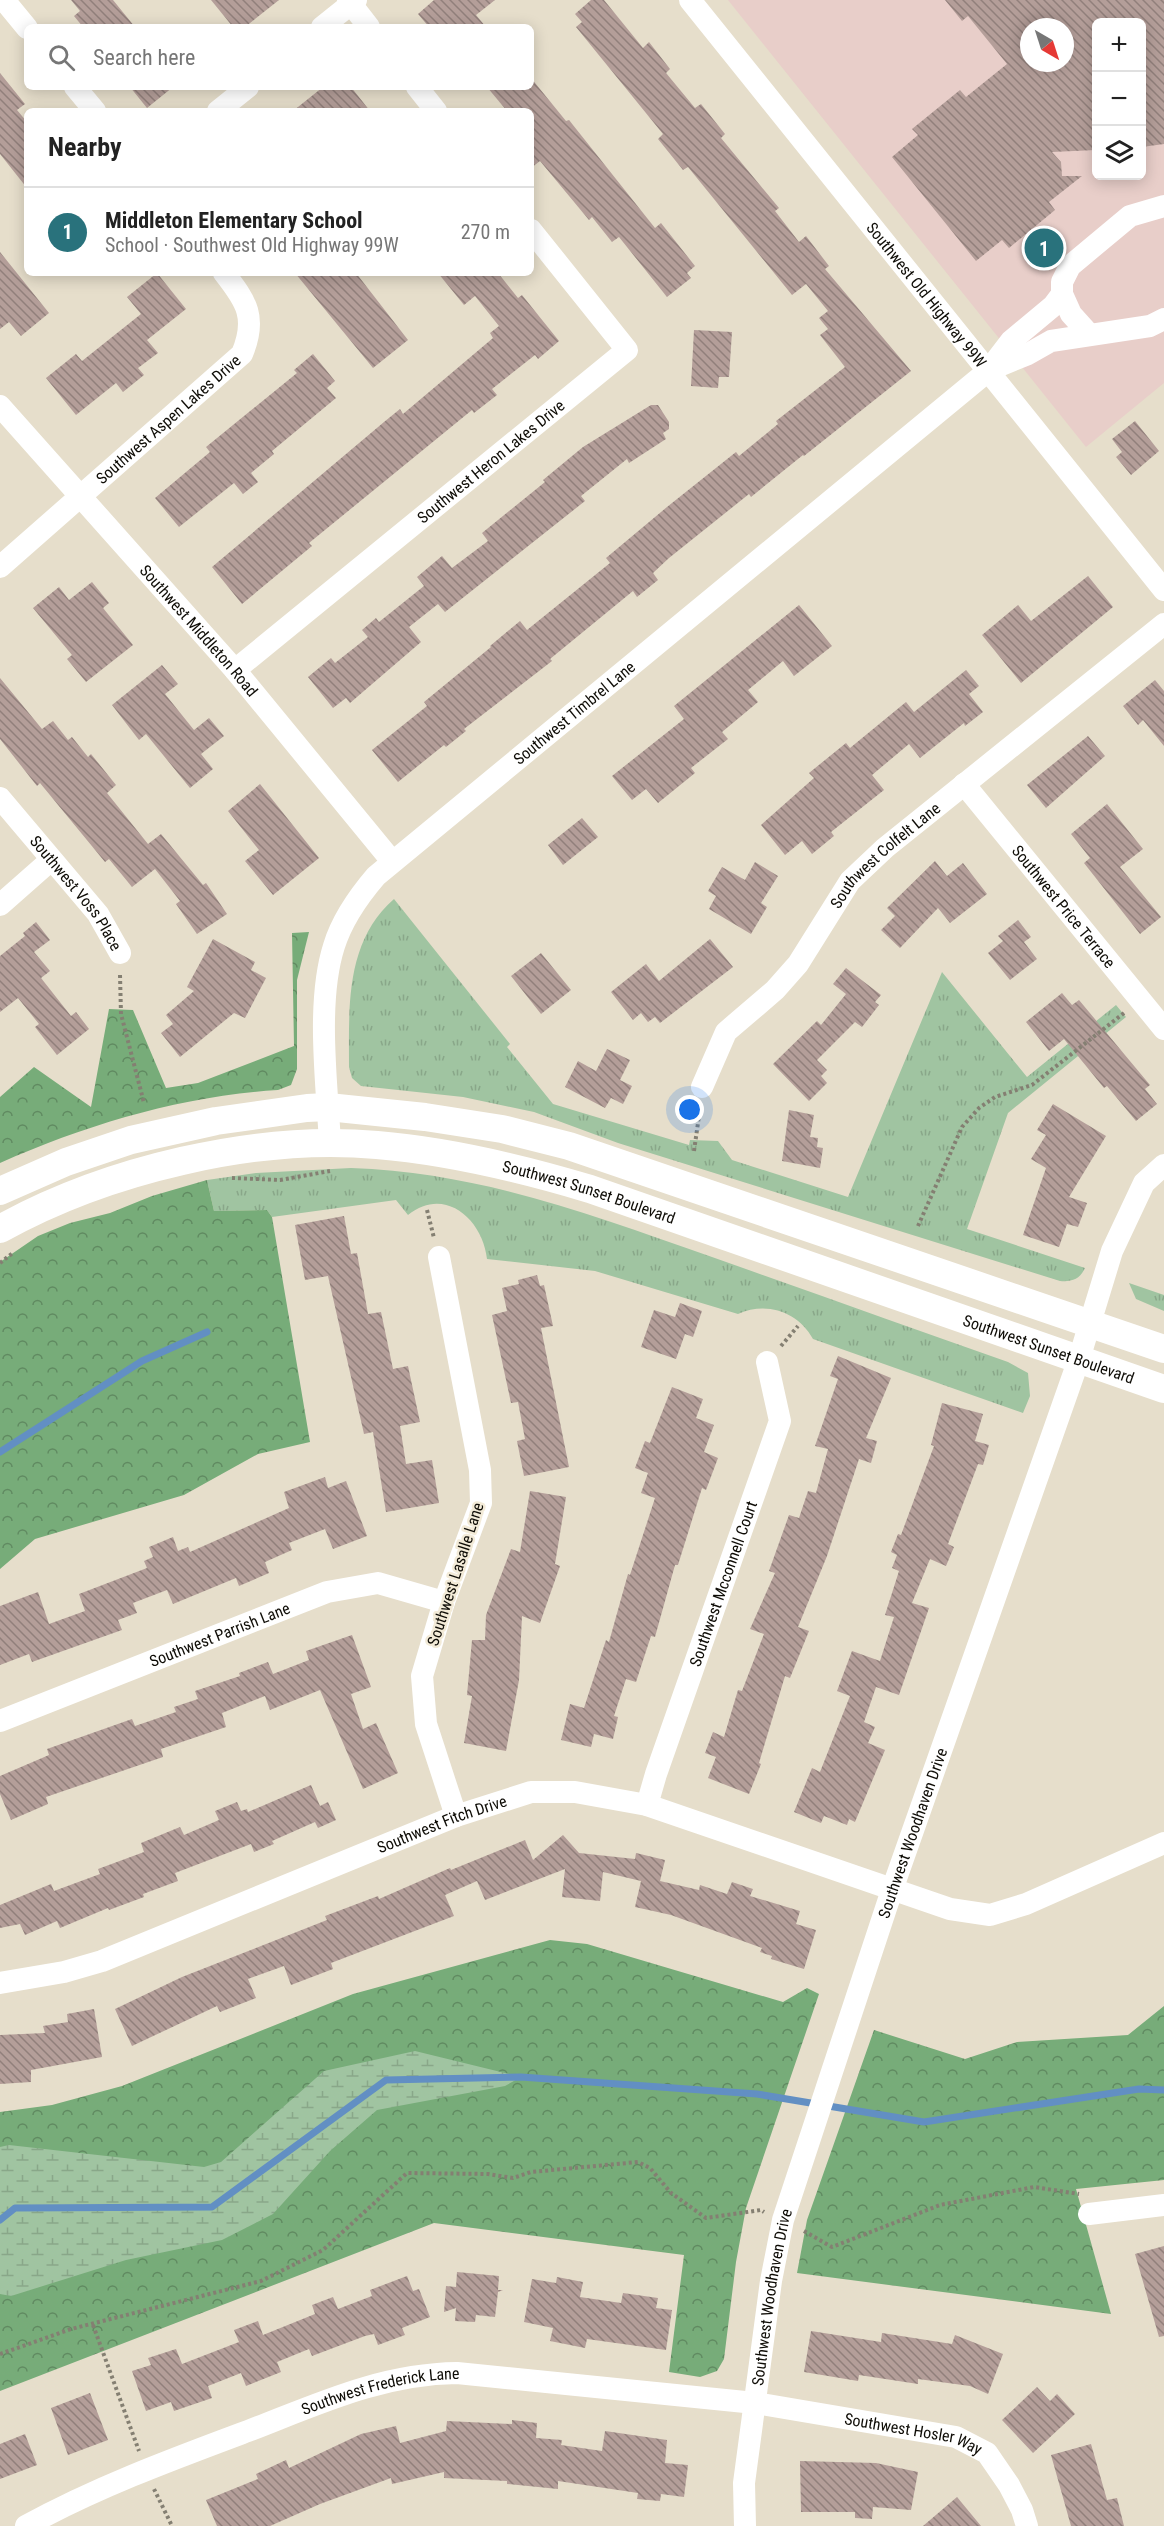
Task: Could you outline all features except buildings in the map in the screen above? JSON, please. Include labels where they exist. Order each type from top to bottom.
[{"type":"main road","name":"Southwest Sunset Boulevard","points":[[0,1191],[66,1162],[130,1140],[216,1122],[328,1107],[472,1124],[569,1146],[1164,1349]]},
{"type":"main road","name":"Southwest Sunset Boulevard","points":[[0,1228],[68,1196],[162,1166],[239,1152],[330,1157],[376,1145],[452,1154],[541,1174],[902,1296],[1164,1389]]},
{"type":"street","points":[[4,0],[24,24]]},
{"type":"street","name":"Southwest Old Highway 99W","points":[[690,0],[1164,590]]},
{"type":"street","points":[[325,24],[352,1],[367,24]]},
{"type":"street","points":[[78,90],[92,108]]},
{"type":"street","points":[[222,108],[244,90]]},
{"type":"street","points":[[419,90],[434,108]]},
{"type":"street","points":[[1089,334],[1071,314],[1062,294],[1062,282],[1070,266],[1130,216],[1164,206]]},
{"type":"street","name":"Southwest Heron Lakes Drive","points":[[235,670],[627,350],[534,234]]},
{"type":"street","name":"Southwest Aspen Lakes Drive","points":[[0,567],[242,354],[249,338],[249,315],[242,297],[226,276]]},
{"type":"street","points":[[988,371],[1011,341],[1053,306],[1062,294]]},
{"type":"street","points":[[988,371],[1028,354],[1051,341],[1150,326],[1164,319]]},
{"type":"street","name":"Southwest Timbrel Lane","points":[[330,1157],[325,1013],[329,965],[334,945],[350,910],[361,894],[391,860],[988,371]]},
{"type":"street","name":"Southwest Middleton Road","points":[[0,406],[235,670],[391,860]]},
{"type":"street","name":"Southwest Colfelt Lane","points":[[702,1087],[726,1032],[775,990],[798,964],[850,881],[885,848],[1164,624]]},
{"type":"street","name":"Southwest Price Terrace","points":[[964,784],[1164,1029]]},
{"type":"street","name":"Southwest Voss Place","points":[[0,798],[98,914],[120,953]]},
{"type":"street","points":[[0,905],[51,860]]},
{"type":"street","name":"Southwest Woodhaven Drive","points":[[745,2526],[744,2483],[771,2281],[783,2220],[892,1890],[1079,1359],[1112,1251],[1144,1183],[1164,1165]]},
{"type":"street","name":"Southwest Lasalle Lane","points":[[439,1257],[480,1470],[481,1503],[444,1602],[422,1676],[426,1724],[456,1816]]},
{"type":"street","name":"Southwest Mcconnell Court","points":[[647,1804],[780,1420],[767,1362]]},
{"type":"street","name":"Southwest Parrish Lane","points":[[0,1721],[327,1592],[378,1583],[444,1602]]},
{"type":"street","name":"Southwest Fitch Drive","points":[[0,1983],[64,1972],[102,1961],[456,1816],[531,1792],[575,1792],[647,1804],[950,1909],[990,1915],[1026,1904],[1164,1843]]},
{"type":"street","points":[[1086,2205],[1164,2205]]},
{"type":"street","name":"Southwest Frederick Lane","points":[[26,2526],[95,2491],[157,2466],[356,2390],[409,2375],[482,2373],[651,2394],[756,2403]]},
{"type":"street","name":"Southwest Hosler Way","points":[[756,2403],[956,2438],[987,2453],[1009,2485],[1022,2510],[1027,2526]]},
{"type":"path","name":"Southwest Voss Place","points":[[120,953],[121,1014],[144,1103]]},
{"type":"path","points":[[918,1226],[962,1127],[979,1108],[995,1097],[1032,1085],[1141,1000]]},
{"type":"path","points":[[694,1151],[702,1087]]},
{"type":"path","points":[[230,1178],[263,1182],[330,1157]]},
{"type":"path","points":[[0,1263],[23,1246]]},
{"type":"path","points":[[0,2354],[71,2329],[261,2281],[323,2250],[407,2173],[488,2174],[513,2178],[531,2172],[638,2162],[650,2168],[671,2193],[706,2218],[760,2210]]},
{"type":"path","points":[[808,2233],[832,2247],[940,2205],[1034,2187],[1086,2205]]},
{"type":"path","points":[[93,2325],[140,2454]]},
{"type":"path","points":[[154,2488],[172,2526]]},
{"type":"shaded area","points":[[728,0],[1164,0],[1164,383],[1086,447]]},
{"type":"green space","points":[[394,899],[510,1044],[507,1047],[553,1104],[689,1145],[690,1140],[718,1141],[732,1160],[848,1197],[942,972],[1027,1077],[1116,1005],[1126,1017],[1008,1113],[967,1229],[1085,1268],[1083,1272],[1075,1279],[1060,1281],[618,1143],[534,1112],[463,1097],[361,1086],[352,1078],[349,1067],[349,1021],[353,977],[366,935],[378,916]]},
{"type":"green space","points":[[309,932],[297,980],[297,1069],[291,1085],[278,1090],[206,1098],[136,1114],[67,1136],[0,1163],[0,1097],[34,1067],[91,1107],[109,1009],[133,1010],[166,1088],[198,1083],[294,1046],[292,933]]},
{"type":"green space","points":[[351,1168],[399,1171],[446,1178],[491,1187],[579,1211],[1008,1362],[1028,1373],[1030,1396],[1023,1413],[813,1339],[799,1322],[771,1309],[749,1310],[738,1314],[595,1271],[487,1259],[478,1231],[460,1211],[448,1205],[435,1204],[422,1207],[408,1215],[396,1200],[272,1217],[267,1210],[214,1211],[207,1180],[256,1173]]},
{"type":"green space","points":[[207,1180],[214,1211],[267,1210],[272,1217],[310,1442],[258,1454],[184,1495],[35,1539],[0,1569],[0,1262],[38,1236],[70,1223],[110,1213],[152,1196]]},
{"type":"green space","points":[[1129,1283],[1164,1295],[1164,1311],[1136,1299]]},
{"type":"green space","points":[[550,1940],[587,1944],[783,2002],[807,1988],[819,1994],[746,2208],[736,2262],[724,2359],[717,2371],[700,2377],[669,2372],[684,2255],[434,2223],[0,2391],[0,2112],[52,2105],[122,2086],[353,1994]]},
{"type":"green space","points":[[1164,2006],[1164,2180],[1076,2189],[1111,2314],[797,2273],[807,2220],[874,2030],[965,2059],[1017,2042],[1128,2035]]},
{"type":"green space","points":[[415,2051],[521,2077],[505,2086],[377,2110],[330,2151],[273,2214],[222,2240],[126,2260],[11,2296],[0,2294],[0,2147],[9,2145],[204,2167],[221,2162],[324,2071]]},
{"type":"waterway","points":[[0,1452],[142,1361],[207,1332]]},
{"type":"waterway","points":[[0,2220],[15,2208],[212,2207],[386,2080],[521,2077],[757,2094],[924,2122],[1139,2089],[1164,2090]]},
{"type":"place","name":"Middleton Elementary School","points":[[1044,248]]}]
